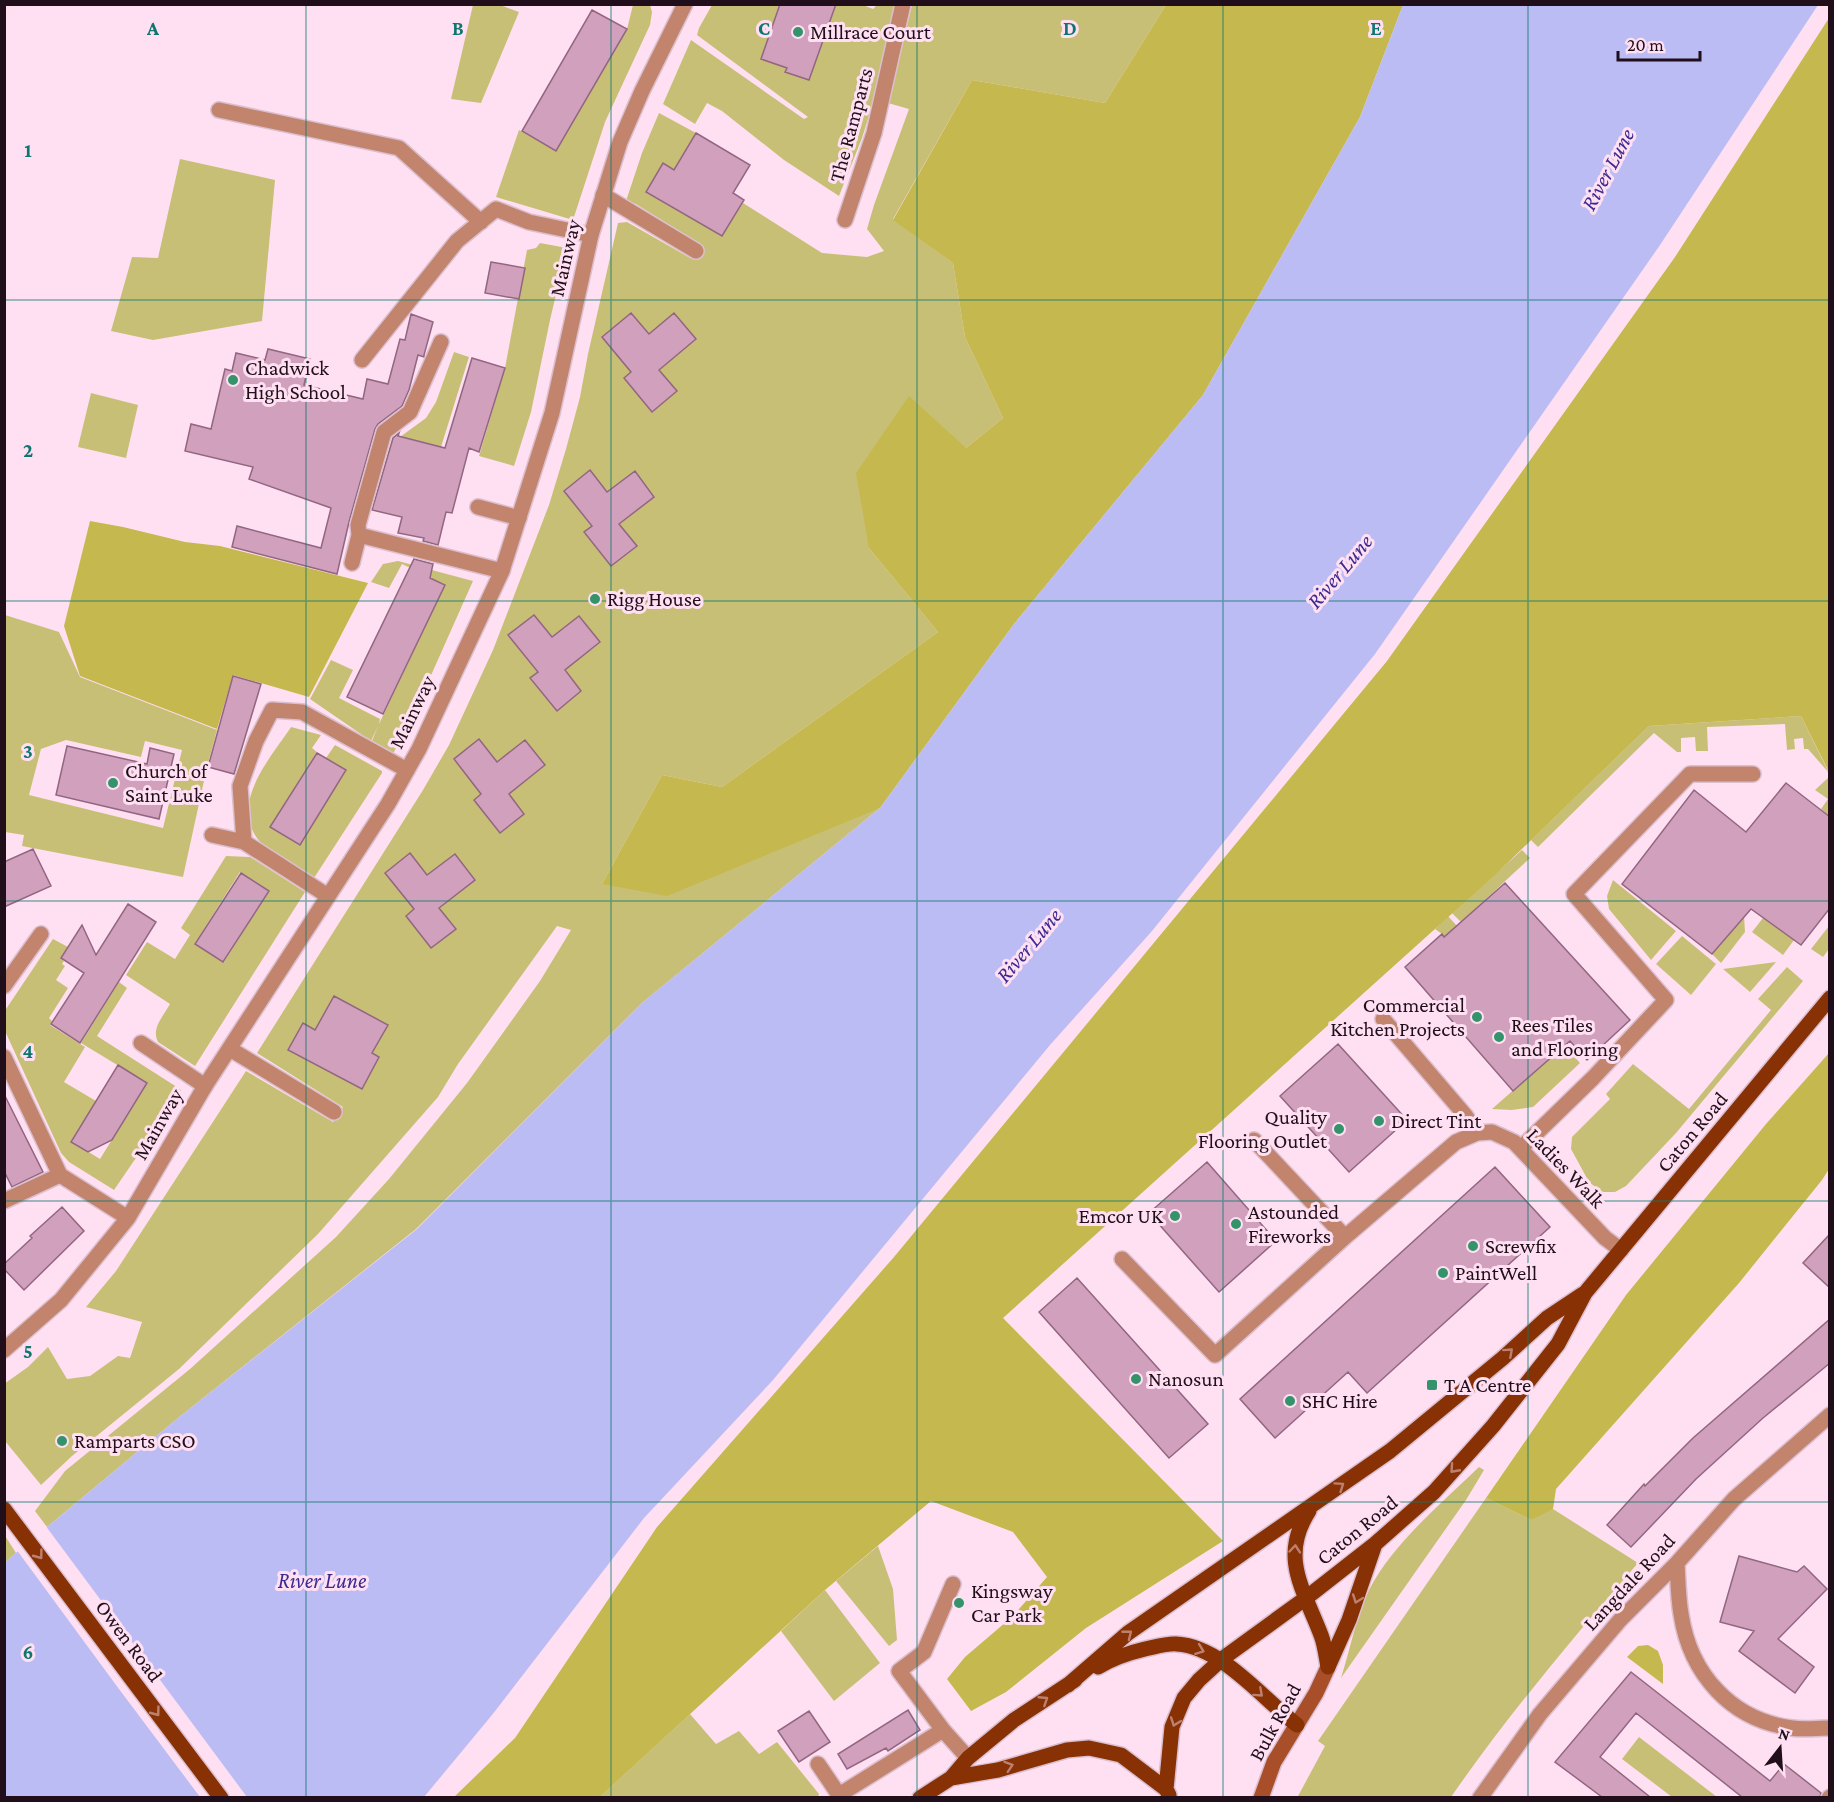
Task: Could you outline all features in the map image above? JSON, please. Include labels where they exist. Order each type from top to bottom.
[{"type":"main road","name":"Caton Road","points":[[1168,1793],[1172,1727],[1184,1698],[1199,1680],[1222,1659],[1375,1544],[1434,1492],[1498,1419],[1558,1344],[1585,1293],[1830,998]]},
{"type":"main road","name":"Caton Road","points":[[1068,1685],[1128,1633],[1390,1451],[1476,1381],[1547,1318],[1585,1293]]},
{"type":"main road","points":[[1315,1503],[1300,1525],[1294,1544],[1294,1561],[1322,1637],[1328,1667]]},
{"type":"main road","name":"Owen Road","points":[[4,1509],[220,1797]]},
{"type":"main road","points":[[1328,1667],[1349,1620],[1375,1544]]},
{"type":"main road","points":[[920,1797],[951,1778],[968,1758],[1014,1720],[1068,1685],[1111,1659],[1164,1645],[1192,1646],[1222,1659],[1297,1725]]},
{"type":"main road","points":[[951,1778],[998,1770],[1057,1752],[1089,1748],[1120,1755],[1168,1793]]},
{"type":"street","name":"Mainway","points":[[4,1350],[61,1300],[128,1218],[205,1086],[388,804],[419,749],[502,572],[552,413],[591,234],[620,142],[642,91],[685,4]]},
{"type":"street","name":"The Ramparts","points":[[845,220],[874,133],[903,4]]},
{"type":"street","points":[[219,110],[399,148],[481,222]]},
{"type":"street","points":[[603,195],[696,250]]},
{"type":"street","points":[[362,360],[457,241],[496,209],[529,222],[591,234]]},
{"type":"street","points":[[352,563],[359,535],[358,525],[384,432],[410,412],[441,342]]},
{"type":"street","points":[[478,507],[519,518]]},
{"type":"street","points":[[359,535],[502,572]]},
{"type":"street","points":[[244,842],[240,786],[256,741],[272,710],[302,712],[407,770]]},
{"type":"street","points":[[1521,1148],[1593,1078],[1666,1000],[1574,894],[1690,774],[1753,774]]},
{"type":"street","points":[[212,835],[244,842],[328,896]]},
{"type":"street","points":[[4,986],[41,934]]},
{"type":"street","points":[[1122,1259],[1215,1354],[1345,1237],[1456,1142],[1477,1133],[1465,1115],[1383,1019]]},
{"type":"street","points":[[141,1043],[205,1086]]},
{"type":"street","points":[[230,1049],[334,1112]]},
{"type":"street","points":[[4,1057],[60,1175],[128,1218]]},
{"type":"street","name":"Ladies Walk","points":[[1477,1133],[1492,1132],[1505,1137],[1521,1148],[1605,1238],[1621,1250]]},
{"type":"street","points":[[1254,1140],[1345,1237]]},
{"type":"street","points":[[4,1201],[60,1175]]},
{"type":"street","name":"Langdale Road","points":[[1480,1797],[1540,1714],[1620,1620],[1677,1563],[1734,1499],[1830,1415]]},
{"type":"street","points":[[1677,1563],[1681,1615],[1694,1658],[1709,1684],[1732,1705],[1759,1719],[1792,1728],[1830,1728]]},
{"type":"street","points":[[953,1584],[924,1652],[899,1671],[943,1730],[968,1758]]},
{"type":"street","name":"Bulk Road","points":[[1261,1797],[1274,1762],[1316,1694],[1328,1667]]},
{"type":"street","points":[[818,1764],[840,1796],[943,1730]]},
{"type":"shaded area","points":[[473,5],[500,5],[519,12],[481,103],[451,99]]},
{"type":"shaded area","points":[[633,5],[650,5],[652,12],[650,25],[605,122],[573,220],[496,197],[519,130],[556,151],[627,29]]},
{"type":"shaded area","points":[[712,5],[779,5],[761,59],[787,68],[785,72],[809,80],[836,5],[863,5],[873,9],[877,5],[898,6],[878,87],[862,138],[839,196],[784,160],[722,111],[707,103],[695,124],[663,104],[691,40],[804,119],[808,117],[697,35]]},
{"type":"shaded area","points":[[912,5],[1166,5],[1105,103],[972,80],[893,219],[953,263],[965,337],[1003,418],[966,448],[869,548],[938,632],[722,787],[662,775],[602,884],[880,808],[643,1002],[416,1229],[178,1418],[47,1527],[35,1511],[65,1471],[190,1369],[336,1237],[389,1179],[467,1083],[540,981],[571,930],[557,926],[458,1064],[438,1097],[318,1234],[179,1369],[72,1456],[41,1485],[5,1441],[4,1384],[28,1367],[48,1347],[67,1379],[90,1376],[118,1356],[130,1358],[142,1322],[86,1307],[116,1271],[246,1071],[333,1122],[343,1107],[257,1053],[423,790],[449,745],[493,650],[549,505],[566,449],[580,397],[618,223],[627,222],[692,259],[700,244],[636,204],[626,201],[642,153],[659,113],[696,133],[674,170],[663,163],[646,192],[722,236],[743,203],[822,253],[867,257],[884,251],[867,229],[909,109],[888,103]]},
{"type":"shaded area","points":[[1166,5],[1403,5],[1360,117],[1203,395],[1014,624],[880,808],[667,896],[602,884],[662,775],[722,787],[938,632],[869,548],[856,473],[909,396],[966,448],[1003,418],[965,337],[953,263],[893,220],[972,80],[1105,103]]},
{"type":"shaded area","points":[[1829,18],[1829,772],[1801,716],[1649,726],[1496,874],[1003,1318],[1223,1541],[1086,1628],[1006,1692],[971,1711],[947,1679],[965,1657],[1013,1616],[1047,1577],[1013,1532],[931,1501],[825,1590],[600,1797],[454,1797],[515,1738],[657,1527],[894,1257],[1387,661],[1675,257]]},
{"type":"shaded area","points":[[180,159],[275,180],[262,321],[153,340],[111,331],[132,257],[158,258]]},
{"type":"shaded area","points":[[540,243],[567,248],[531,412],[514,466],[479,456],[505,368],[527,250],[536,248]]},
{"type":"shaded area","points":[[454,352],[469,357],[441,447],[400,437],[426,418],[436,402]]},
{"type":"shaded area","points":[[91,393],[138,405],[126,458],[78,447]]},
{"type":"shaded area","points":[[90,521],[185,542],[220,546],[368,583],[309,697],[233,675],[217,729],[80,676],[64,626]]},
{"type":"shaded area","points":[[398,561],[473,581],[412,718],[394,752],[391,753],[372,741],[378,726],[371,741],[310,699],[331,660],[353,670],[339,698],[380,719],[379,724],[445,585],[402,564],[389,588],[371,582],[383,564]]},
{"type":"shaded area","points":[[5,615],[59,632],[80,677],[217,730],[183,877],[22,846],[24,835],[5,832]],"holes":[[[66,740],[141,757],[145,741],[182,750],[163,828],[29,795],[41,749]]]},
{"type":"shaded area","points":[[1801,716],[1829,773],[1808,749],[1804,749],[1803,738],[1794,739],[1795,749],[1787,750],[1785,724],[1707,727],[1708,751],[1696,751],[1695,737],[1681,738],[1681,752],[1677,752],[1654,733],[1538,847],[1531,840],[1649,726]]},
{"type":"shaded area","points":[[291,727],[321,735],[312,748],[317,752],[270,827],[299,845],[346,771],[326,758],[335,745],[382,771],[314,878],[261,843],[252,828],[248,813],[255,783]]},
{"type":"shaded area","points":[[1829,777],[1829,817],[1821,809],[1828,799],[1815,790]]},
{"type":"shaded area","points":[[1522,850],[1530,858],[1461,922],[1452,913]]},
{"type":"shaded area","points":[[226,856],[250,857],[305,892],[195,1066],[158,1042],[157,1027],[170,1004],[126,975],[147,942],[175,959],[190,935],[181,928]],"holes":[[[240,872],[269,891],[224,962],[195,943]]]},
{"type":"shaded area","points":[[1613,880],[1676,931],[1651,960],[1609,909],[1607,896]]},
{"type":"shaded area","points":[[1448,916],[1580,1063],[1533,1107],[1512,1110],[1492,1109],[1550,1058],[1442,934],[1435,929]]},
{"type":"shaded area","points":[[1744,916],[1745,932],[1721,963],[1712,954]]},
{"type":"shaded area","points":[[1763,918],[1794,940],[1783,955],[1752,932]]},
{"type":"shaded area","points":[[1829,926],[1829,949],[1823,957],[1811,949]]},
{"type":"shaded area","points":[[1682,936],[1716,964],[1691,995],[1656,964]]},
{"type":"shaded area","points":[[53,939],[68,947],[61,958],[65,966],[56,980],[68,988],[49,1018],[52,1021],[50,1025],[85,1047],[64,1082],[96,1101],[71,1141],[100,1159],[147,1083],[81,1043],[119,982],[127,988],[97,1036],[180,1089],[181,1092],[114,1190],[69,1162],[61,1153],[5,1031],[4,1012]]},
{"type":"shaded area","points":[[1776,962],[1750,992],[1723,969]]},
{"type":"shaded area","points":[[1787,967],[1803,981],[1676,1133],[1626,1186],[1615,1192],[1602,1192],[1589,1182],[1571,1149],[1572,1137],[1610,1099],[1606,1094],[1633,1064],[1689,1109],[1771,1010],[1758,999]]},
{"type":"shaded area","points":[[1829,1053],[1829,1169],[1822,1180],[1739,1283],[1556,1489],[1553,1509],[1533,1519],[1486,1498],[1626,1295],[1766,1124]]},
{"type":"shaded area","points":[[1479,1467],[1484,1470],[1466,1500],[1341,1678],[1360,1611],[1379,1572],[1419,1524]]},
{"type":"shaded area","points":[[1486,1498],[1527,1518],[1553,1509],[1638,1563],[1541,1678],[1451,1797],[1297,1798],[1325,1746],[1318,1741]]},
{"type":"shaded area","points":[[4,1534],[16,1553],[5,1562],[4,1562]]},
{"type":"shaded area","points":[[878,1546],[893,1589],[897,1640],[889,1646],[836,1581]]},
{"type":"shaded area","points":[[825,1590],[880,1663],[834,1701],[781,1631]]},
{"type":"shaded area","points":[[1648,1645],[1658,1651],[1663,1665],[1663,1684],[1627,1657],[1638,1646]]},
{"type":"shaded area","points":[[690,1714],[716,1744],[739,1731],[759,1754],[777,1742],[819,1794],[818,1797],[600,1797]]},
{"type":"shaded area","points":[[1639,1737],[1717,1797],[1672,1797],[1622,1759]]},
{"type":"water","name":"River Lune","points":[[1403,5],[1818,5],[1660,245],[1375,654],[1152,931],[1050,1045],[773,1380],[644,1518],[492,1715],[424,1797],[5,1798],[5,1562],[178,1418],[417,1229],[643,1002],[880,808],[1014,624],[1203,395],[1360,117]]},
{"type":"pier","points":[[45,1525],[247,1797],[200,1797],[116,1685],[16,1549]]},
{"type":"building","name":"Millrace Court","points":[[780,4],[836,4],[809,80],[785,72],[787,68],[761,59]]},
{"type":"building","points":[[592,10],[627,29],[556,151],[522,131]]},
{"type":"building","points":[[696,133],[750,165],[733,193],[744,200],[722,236],[646,192],[663,163],[674,170]]},
{"type":"building","points":[[491,262],[525,268],[519,299],[485,293]]},
{"type":"building","points":[[631,313],[649,334],[674,313],[696,339],[659,370],[677,391],[652,412],[624,378],[631,372],[602,337]]},
{"type":"building","points":[[411,314],[433,322],[424,357],[418,355],[409,390],[402,406],[378,424],[375,429],[337,574],[232,547],[237,526],[321,548],[331,508],[249,479],[253,467],[185,451],[191,424],[211,429],[225,369],[232,371],[236,353],[265,360],[268,349],[310,359],[304,385],[363,399],[367,379],[388,384],[400,339],[405,340]]},
{"type":"building","points":[[472,358],[505,368],[479,452],[469,448],[452,513],[446,512],[438,545],[423,541],[424,538],[398,533],[402,517],[372,510],[393,438],[399,433],[398,436],[445,448]]},
{"type":"building","points":[[590,470],[607,492],[635,471],[654,497],[619,524],[637,546],[611,566],[584,532],[592,526],[564,491]]},
{"type":"building","points":[[414,559],[433,564],[430,578],[445,585],[383,714],[347,697]]},
{"type":"building","points":[[534,615],[552,637],[579,616],[600,642],[565,670],[581,691],[557,711],[530,678],[538,672],[508,635]]},
{"type":"building","points":[[233,676],[261,684],[234,774],[208,767]]},
{"type":"building","points":[[479,739],[497,762],[525,740],[545,765],[509,794],[524,814],[500,833],[474,800],[481,794],[454,759]]},
{"type":"building","name":"Church of Saint Luke","points":[[67,746],[147,764],[150,748],[174,754],[159,819],[56,795]]},
{"type":"building","points":[[317,753],[346,770],[300,845],[270,827]]},
{"type":"building","points":[[1786,783],[1830,817],[1830,908],[1801,945],[1751,909],[1712,954],[1622,884],[1694,790],[1746,832]]},
{"type":"building","points":[[33,849],[51,886],[4,907],[4,862]]},
{"type":"building","points":[[410,853],[427,875],[455,854],[475,880],[439,908],[456,929],[431,948],[406,916],[414,909],[385,873]]},
{"type":"building","points":[[241,873],[269,891],[223,962],[195,944]]},
{"type":"building","points":[[1505,883],[1630,1020],[1587,1060],[1570,1041],[1513,1091],[1405,967],[1442,934],[1444,937]]},
{"type":"building","points":[[128,904],[156,922],[80,1043],[51,1024],[84,973],[61,958],[82,925],[96,955]]},
{"type":"building","points":[[334,996],[388,1025],[372,1053],[379,1057],[362,1089],[288,1050],[303,1023],[315,1030]]},
{"type":"building","points":[[1338,1044],[1407,1120],[1349,1172],[1280,1096]]},
{"type":"building","points":[[118,1065],[147,1083],[112,1140],[88,1152],[71,1142]]},
{"type":"building","points":[[4,1094],[43,1172],[12,1187],[4,1171]]},
{"type":"building","points":[[1207,1162],[1276,1241],[1219,1292],[1149,1213]]},
{"type":"building","points":[[1495,1167],[1550,1227],[1367,1393],[1348,1372],[1275,1438],[1240,1399]]},
{"type":"building","points":[[62,1207],[84,1231],[24,1290],[4,1269],[4,1264]]},
{"type":"building","points":[[1830,1234],[1830,1288],[1803,1263]]},
{"type":"building","points":[[1077,1278],[1208,1424],[1169,1458],[1039,1312]]},
{"type":"building","points":[[1830,1319],[1830,1363],[1763,1418],[1696,1479],[1631,1547],[1607,1525],[1644,1484],[1645,1486],[1693,1438]]},
{"type":"building","points":[[1739,1556],[1797,1572],[1804,1566],[1827,1589],[1778,1639],[1814,1667],[1795,1693],[1739,1651],[1754,1631],[1720,1622]]},
{"type":"building","points":[[1631,1672],[1770,1781],[1784,1764],[1821,1793],[1820,1797],[1742,1797],[1636,1713],[1600,1757],[1650,1797],[1602,1797],[1555,1762]]},
{"type":"building","points":[[908,1710],[920,1730],[888,1751],[886,1748],[847,1769],[838,1754]]},
{"type":"building","points":[[809,1711],[830,1742],[799,1762],[778,1731]]},
{"type":"place","name":"Millrace Court","points":[[798,32]]},
{"type":"place","name":"Chadwick High School","points":[[233,380]]},
{"type":"place","name":"Rigg House","points":[[595,599]]},
{"type":"place","name":"Church of Saint Luke","points":[[113,783]]},
{"type":"place","name":"Commercial Kitchen Projects","points":[[1477,1017]]},
{"type":"place","name":"Rees Tiles and Flooring","points":[[1499,1037]]},
{"type":"place","name":"Direct Tint","points":[[1379,1121]]},
{"type":"place","name":"Quality Flooring Outlet","points":[[1339,1129]]},
{"type":"place","name":"Emcor UK","points":[[1175,1216]]},
{"type":"place","name":"Astounded Fireworks","points":[[1236,1224]]},
{"type":"place","name":"Screwfix","points":[[1473,1246]]},
{"type":"place","name":"PaintWell","points":[[1443,1273]]},
{"type":"place","name":"Nanosun","points":[[1136,1379]]},
{"type":"place","name":"T A Centre","points":[[1432,1385]]},
{"type":"place","name":"SHC Hire","points":[[1290,1401]]},
{"type":"place","name":"Ramparts CSO","points":[[62,1441]]},
{"type":"place","name":"Kingsway Car Park","points":[[959,1603]]}]
